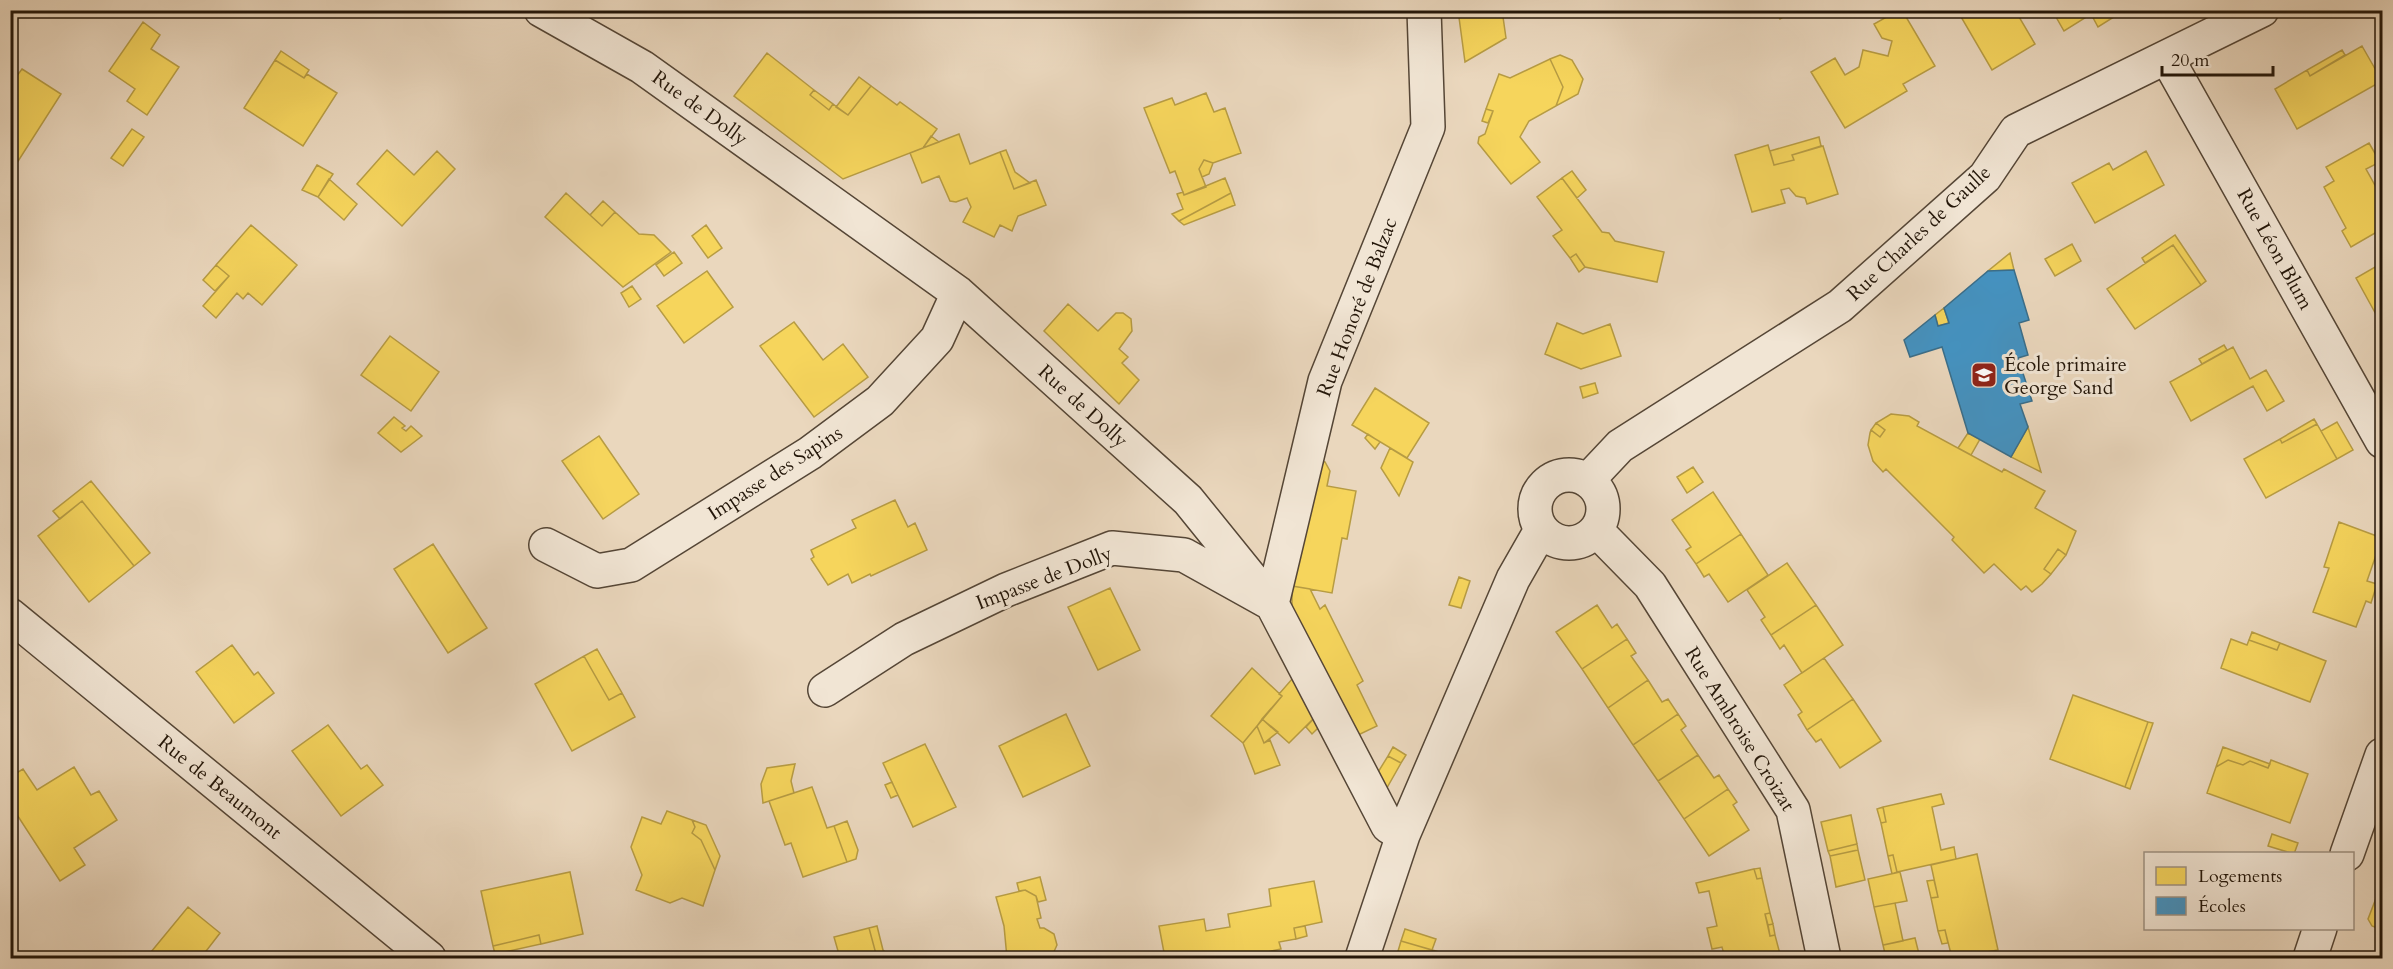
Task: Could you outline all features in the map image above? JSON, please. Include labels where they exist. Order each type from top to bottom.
[{"type":"street","name":"Rue de Dolly","points":[[541,10],[642,67],[958,293],[1188,500],[1272,604],[1388,826],[1403,835]]},
{"type":"street","name":"Rue Honoré de Balzac","points":[[1272,604],[1325,381],[1428,127],[1424,10]]},
{"type":"street","name":"Rue Charles de Gaulle","points":[[1588,480],[1620,446],[1840,306],[1985,177],[2016,131],[2262,10]]},
{"type":"street","name":"Rue Léon Blum","points":[[2167,58],[2382,441]]},
{"type":"street","name":"Impasse des Sapins","points":[[546,545],[597,571],[631,565],[810,453],[880,401],[938,339],[958,293]]},
{"type":"street","points":[[1567,475],[1588,480],[1596,488],[1603,509],[1596,530],[1579,542],[1568,543],[1558,542],[1541,530],[1534,510],[1540,490],[1547,482],[1567,475]]},
{"type":"street","points":[[1362,958],[1403,835],[1513,579],[1541,530]]},
{"type":"street","name":"Rue Ambroise Croizat","points":[[1596,530],[1650,585],[1793,810],[1824,958]]},
{"type":"street","name":"Impasse de Dolly","points":[[825,690],[904,639],[1006,590],[1112,548],[1184,555],[1272,604]]},
{"type":"street","name":"Rue de Beaumont","points":[[10,615],[429,958]]},
{"type":"street","points":[[2348,852],[2382,755]]},
{"type":"street","points":[[2310,958],[2319,930]]},
{"type":"building: Logements","points":[[1458,10],[1502,10],[1506,38],[1465,62]]},
{"type":"building: Logements","points":[[1775,10],[1795,10],[1780,19]]},
{"type":"building: Logements","points":[[1902,10],[1935,66],[1903,84],[1907,91],[1845,128],[1811,72],[1835,58],[1845,75],[1859,67],[1863,50],[1888,56],[1892,41],[1882,38],[1874,24]]},
{"type":"building: Logements","points":[[1957,10],[2015,10],[2035,44],[1992,70]]},
{"type":"building: Logements","points":[[2052,10],[2125,10],[2098,27],[2091,14],[2064,31]]},
{"type":"building: Logements","points":[[143,22],[160,35],[151,49],[179,67],[147,115],[127,101],[135,89],[109,71]]},
{"type":"building: Logements","points":[[2362,46],[2382,81],[2297,129],[2275,89],[2307,70],[2310,76]]},
{"type":"building: Logements","points":[[2342,50],[2345,55],[2310,76],[2307,70]]},
{"type":"building: Logements","points":[[281,51],[309,70],[304,78],[275,60]]},
{"type":"building: Logements","points":[[767,53],[814,90],[810,95],[829,110],[833,104],[848,115],[871,86],[897,105],[900,102],[937,129],[923,148],[843,179],[734,96]]},
{"type":"building: Logements","points":[[1560,55],[1572,60],[1583,79],[1578,94],[1556,106],[1563,87],[1550,59]]},
{"type":"building: Logements","points":[[1550,59],[1563,87],[1556,106],[1529,121],[1520,137],[1540,162],[1511,184],[1478,143],[1479,137],[1485,134],[1493,111],[1486,109],[1499,74],[1510,78]]},
{"type":"building: Logements","points":[[275,60],[304,78],[307,74],[337,93],[303,146],[244,108]]},
{"type":"building: Logements","points":[[22,69],[61,94],[15,166],[10,163],[10,85]]},
{"type":"building: Logements","points":[[859,77],[871,86],[848,115],[836,107]]},
{"type":"building: Logements","points":[[814,90],[833,104],[829,110],[810,95]]},
{"type":"building: Logements","points":[[1206,93],[1214,112],[1225,108],[1241,153],[1213,163],[1204,160],[1199,169],[1206,187],[1184,195],[1175,171],[1170,173],[1144,108],[1172,98],[1175,105]]},
{"type":"building: Logements","points":[[1486,109],[1493,111],[1488,123],[1482,121]]},
{"type":"building: Logements","points":[[132,129],[144,137],[123,166],[111,158]]},
{"type":"building: Logements","points":[[959,134],[970,164],[1000,152],[1014,189],[1036,180],[1046,205],[1018,216],[1012,231],[1000,225],[994,237],[963,222],[971,207],[967,198],[956,202],[950,201],[939,176],[922,183],[910,153]]},
{"type":"building: Logements","points":[[931,136],[939,142],[923,148]]},
{"type":"building: Logements","points":[[1819,137],[1821,146],[1792,155],[1794,160],[1774,165],[1770,151]]},
{"type":"building: Logements","points":[[2369,143],[2380,162],[2366,169],[2382,198],[2382,229],[2351,247],[2342,231],[2346,228],[2324,187],[2334,181],[2326,167]]},
{"type":"building: Logements","points":[[1768,145],[1774,165],[1794,160],[1792,155],[1823,146],[1838,194],[1807,204],[1805,198],[1796,196],[1789,188],[1781,190],[1785,203],[1752,212],[1735,155]]},
{"type":"building: Logements","points":[[387,150],[414,175],[437,151],[455,169],[402,226],[357,184]]},
{"type":"building: Logements","points":[[1006,150],[1015,172],[1030,183],[1014,189],[1000,152]]},
{"type":"building: Logements","points":[[2146,151],[2164,185],[2095,223],[2072,183],[2109,163],[2113,170]]},
{"type":"building: Logements","points":[[1204,160],[1213,163],[1209,174],[1202,177],[1199,169]]},
{"type":"building: Logements","points":[[317,165],[333,174],[318,197],[302,190]]},
{"type":"building: Logements","points":[[1572,171],[1586,190],[1577,198],[1562,178]]},
{"type":"building: Logements","points":[[1225,178],[1231,193],[1179,221],[1172,214],[1183,209],[1177,194],[1183,192],[1184,195]]},
{"type":"building: Logements","points":[[1562,178],[1602,232],[1609,233],[1615,241],[1664,252],[1657,282],[1585,267],[1576,254],[1570,258],[1553,236],[1562,230],[1537,197]]},
{"type":"building: Logements","points":[[329,179],[357,204],[344,220],[318,197]]},
{"type":"building: Logements","points":[[566,193],[602,226],[615,212],[639,234],[654,235],[671,252],[623,287],[545,217]]},
{"type":"building: Logements","points":[[1231,193],[1235,205],[1184,225],[1179,221]]},
{"type":"building: Logements","points":[[603,201],[615,212],[602,226],[590,215]]},
{"type":"building: Logements","points":[[251,225],[297,265],[262,305],[248,293],[243,299],[237,293],[216,318],[203,306],[229,276],[216,265]]},
{"type":"building: Logements","points":[[706,225],[722,248],[708,258],[692,236]]},
{"type":"building: Logements","points":[[2175,235],[2206,281],[2201,285],[2173,245],[2145,263],[2142,258]]},
{"type":"building: Logements","points":[[2072,244],[2081,261],[2055,276],[2045,259]]},
{"type":"building: Logements","points":[[2173,245],[2201,285],[2135,329],[2107,289]]},
{"type":"building: Logements","points":[[674,252],[682,263],[664,276],[656,265]]},
{"type":"building: Logements","points":[[2010,253],[2014,270],[1988,271]]},
{"type":"building: Logements","points":[[1576,254],[1585,267],[1579,272],[1570,258]]},
{"type":"building: Logements","points":[[2382,263],[2382,315],[2378,318],[2356,278]]},
{"type":"building: Logements","points":[[216,265],[229,276],[215,291],[203,280]]},
{"type":"building: Logements","points":[[707,271],[733,307],[684,343],[657,306]]},
{"type":"building: Logements","points":[[632,286],[641,299],[629,307],[621,293]]},
{"type":"building: Logements","points":[[1068,304],[1098,331],[1116,313],[1123,313],[1131,319],[1132,331],[1119,349],[1128,357],[1122,363],[1139,380],[1119,404],[1044,331]]},
{"type":"building: Logements","points":[[1944,308],[1949,323],[1938,326],[1935,315]]},
{"type":"building: Logements","points":[[794,322],[823,360],[843,344],[868,377],[814,417],[760,346]]},
{"type":"building: Logements","points":[[1557,323],[1583,334],[1610,324],[1621,356],[1581,369],[1545,354]]},
{"type":"building: Logements","points":[[390,336],[439,372],[411,411],[361,375]]},
{"type":"building: Logements","points":[[2224,345],[2227,350],[2202,364],[2199,359]]},
{"type":"building: Logements","points":[[2233,347],[2250,379],[2266,370],[2284,401],[2267,411],[2253,386],[2191,421],[2170,382]]},
{"type":"building: Logements","points":[[1595,383],[1598,393],[1583,398],[1580,387]]},
{"type":"building: Logements","points":[[1375,388],[1429,423],[1407,458],[1352,425]]},
{"type":"building: Logements","points":[[1891,414],[1909,416],[1919,422],[1917,426],[2002,472],[2004,469],[2045,491],[2035,508],[2076,531],[2066,555],[2058,549],[2044,569],[2051,574],[2042,584],[2032,592],[2026,586],[2021,590],[1994,564],[1984,573],[1952,540],[1954,537],[1886,469],[1883,472],[1873,461],[1868,445],[1871,430],[1880,437],[1885,430],[1876,423]]},
{"type":"building: Logements","points":[[394,417],[405,426],[402,428],[406,431],[411,426],[422,436],[401,452],[378,433]]},
{"type":"building: Logements","points":[[2314,419],[2317,424],[2282,443],[2280,439]]},
{"type":"building: Logements","points":[[2337,422],[2353,450],[2337,459],[2321,431]]},
{"type":"building: Logements","points":[[1876,423],[1885,430],[1880,437],[1871,430]]},
{"type":"building: Logements","points":[[2317,424],[2337,459],[2266,498],[2244,459],[2280,439],[2282,443]]},
{"type":"building: Logements","points":[[2028,427],[2041,472],[2011,457]]},
{"type":"building: Logements","points":[[1968,433],[1980,439],[1971,455],[1958,448]]},
{"type":"building: Logements","points":[[1368,434],[1380,442],[1375,449],[1365,438]]},
{"type":"building: Logements","points":[[599,436],[639,494],[603,519],[562,461]]},
{"type":"building: Logements","points":[[1390,448],[1413,462],[1399,496],[1381,468]]},
{"type":"building: Logements","points":[[1311,459],[1325,462],[1330,471],[1327,486],[1356,491],[1347,539],[1342,538],[1332,593],[1292,586]]},
{"type":"building: Logements","points":[[1693,467],[1703,482],[1687,493],[1677,477]]},
{"type":"building: Logements","points":[[91,481],[150,553],[134,566],[82,501],[60,519],[53,511]]},
{"type":"building: Logements","points":[[1713,492],[1741,534],[1696,564],[1686,550],[1691,547],[1672,520]]},
{"type":"building: Logements","points":[[895,500],[908,527],[915,523],[927,550],[852,583],[848,574],[828,585],[811,559],[814,557],[811,550],[856,528],[852,520]]},
{"type":"building: Logements","points":[[82,501],[134,566],[89,602],[38,536]]},
{"type":"building: Logements","points":[[2339,522],[2382,538],[2367,581],[2377,584],[2371,603],[2366,601],[2356,627],[2313,612],[2329,568],[2324,567]]},
{"type":"building: Logements","points":[[1741,534],[1768,575],[1728,602],[1709,574],[1704,577],[1696,564]]},
{"type":"building: Logements","points":[[433,544],[487,628],[448,653],[394,569]]},
{"type":"building: Logements","points":[[2058,549],[2066,555],[2051,574],[2044,569]]},
{"type":"building: Logements","points":[[1787,563],[1816,605],[1771,635],[1761,620],[1765,617],[1747,590]]},
{"type":"building: Logements","points":[[1459,577],[1470,581],[1461,608],[1449,605]]},
{"type":"building: Logements","points":[[1292,586],[1310,589],[1320,609],[1325,605],[1363,681],[1357,685],[1377,726],[1354,737],[1292,615]]},
{"type":"building: Logements","points":[[1110,588],[1140,650],[1098,670],[1068,607]]},
{"type":"building: Logements","points":[[1597,605],[1612,628],[1617,624],[1627,639],[1582,669],[1556,632]]},
{"type":"building: Logements","points":[[1816,605],[1843,645],[1802,673],[1784,645],[1780,649],[1771,635]]},
{"type":"building: Logements","points":[[2252,632],[2280,643],[2277,650],[2249,640]]},
{"type":"building: Logements","points":[[1627,639],[1636,653],[1631,656],[1648,680],[1608,708],[1582,669]]},
{"type":"building: Logements","points":[[2231,639],[2247,645],[2249,640],[2277,650],[2280,643],[2326,661],[2310,702],[2221,668]]},
{"type":"building: Logements","points":[[232,645],[254,675],[258,672],[274,693],[234,723],[196,672]]},
{"type":"building: Logements","points":[[597,649],[622,693],[609,700],[584,656]]},
{"type":"building: Logements","points":[[584,656],[609,700],[622,693],[635,717],[572,751],[535,684]]},
{"type":"building: Logements","points":[[1824,658],[1853,699],[1807,730],[1798,715],[1802,712],[1784,685]]},
{"type":"building: Logements","points":[[1252,668],[1282,696],[1243,743],[1211,716]]},
{"type":"building: Logements","points":[[1299,671],[1320,712],[1289,743],[1262,719]]},
{"type":"building: Logements","points":[[1648,680],[1662,702],[1668,699],[1678,714],[1633,745],[1608,708]]},
{"type":"building: Logements","points":[[2073,695],[2148,722],[2125,787],[2050,759]]},
{"type":"building: Logements","points":[[1853,699],[1881,741],[1840,768],[1821,739],[1816,742],[1807,730]]},
{"type":"building: Logements","points":[[1320,712],[1324,722],[1312,734],[1306,727]]},
{"type":"building: Logements","points":[[1066,714],[1090,766],[1023,797],[999,746]]},
{"type":"building: Logements","points":[[1678,714],[1686,726],[1681,730],[1698,755],[1658,781],[1633,745]]},
{"type":"building: Logements","points":[[1262,719],[1278,732],[1264,743],[1257,726]]},
{"type":"building: Logements","points":[[2148,722],[2153,723],[2130,789],[2125,787]]},
{"type":"building: Logements","points":[[328,725],[361,769],[367,765],[383,785],[341,816],[292,751]]},
{"type":"building: Logements","points":[[1257,726],[1264,743],[1270,740],[1280,765],[1255,774],[1243,743]]},
{"type":"building: Logements","points":[[925,744],[956,807],[913,827],[883,763]]},
{"type":"building: Logements","points":[[1393,747],[1406,755],[1401,763],[1388,756]]},
{"type":"building: Logements","points":[[2223,747],[2270,764],[2268,768],[2250,761],[2243,765],[2228,760],[2216,767]]},
{"type":"building: Logements","points":[[1698,755],[1714,778],[1719,775],[1728,789],[1684,819],[1658,781]]},
{"type":"building: Logements","points":[[1388,756],[1401,763],[1384,793],[1375,777]]},
{"type":"building: Logements","points":[[2228,760],[2243,765],[2250,761],[2268,768],[2271,760],[2308,774],[2290,823],[2207,793],[2216,767]]},
{"type":"building: Logements","points":[[795,764],[791,781],[794,793],[763,803],[761,784],[767,768]]},
{"type":"building: Logements","points":[[74,767],[91,795],[99,791],[117,820],[74,848],[85,865],[60,881],[10,804],[10,777],[23,769],[37,790]]},
{"type":"building: Logements","points":[[892,782],[898,795],[891,798],[885,785]]},
{"type":"building: Logements","points":[[812,787],[827,828],[834,826],[847,862],[803,877],[791,843],[785,845],[769,801]]},
{"type":"building: Logements","points":[[1728,789],[1737,802],[1733,805],[1749,830],[1709,856],[1684,819]]},
{"type":"building: Logements","points":[[1941,794],[1944,804],[1932,807],[1941,850],[1954,847],[1956,859],[1897,872],[1893,855],[1888,856],[1881,823],[1886,822],[1883,807]]},
{"type":"building: Logements","points":[[1883,807],[1886,822],[1881,823],[1877,809]]},
{"type":"building: Logements","points":[[667,811],[692,820],[695,827],[692,833],[701,840],[715,870],[703,906],[682,898],[670,903],[636,890],[642,875],[631,847],[642,817],[661,824]]},
{"type":"building: Logements","points":[[1851,815],[1857,844],[1828,851],[1821,822]]},
{"type":"building: Logements","points":[[692,820],[706,825],[720,856],[715,870],[701,840],[692,833],[695,827]]},
{"type":"building: Logements","points":[[847,821],[858,850],[856,859],[847,862],[834,826]]},
{"type":"building: Logements","points":[[2272,834],[2298,843],[2295,852],[2268,846]]},
{"type":"building: Logements","points":[[1857,844],[1858,850],[1830,856],[1828,851]]},
{"type":"building: Logements","points":[[1858,850],[1865,880],[1836,887],[1830,856]]},
{"type":"building: Logements","points":[[1977,854],[1998,950],[1952,958],[1945,930],[1938,931],[1931,898],[1938,897],[1931,865]]},
{"type":"building: Logements","points":[[1893,855],[1897,872],[1892,874],[1888,856]]},
{"type":"building: Logements","points":[[1760,868],[1762,878],[1757,879],[1754,869]]},
{"type":"building: Logements","points":[[1754,869],[1757,879],[1762,878],[1770,913],[1765,914],[1770,936],[1775,935],[1781,958],[1725,958],[1722,947],[1712,949],[1707,928],[1717,926],[1709,891],[1699,893],[1696,883]]},
{"type":"building: Logements","points":[[570,872],[583,934],[541,944],[539,935],[493,946],[481,891]]},
{"type":"building: Logements","points":[[1900,872],[1907,901],[1874,907],[1868,879]]},
{"type":"building: Logements","points":[[1040,877],[1046,900],[1038,902],[1036,896],[1025,890],[1019,891],[1017,883]]},
{"type":"building: Logements","points":[[1934,880],[1938,897],[1931,898],[1927,881]]},
{"type":"building: Logements","points":[[1314,881],[1322,922],[1294,928],[1296,939],[1279,942],[1281,949],[1248,956],[1248,958],[1165,958],[1159,926],[1204,919],[1206,931],[1230,927],[1228,914],[1271,906],[1269,889]]},
{"type":"building: Logements","points":[[1025,890],[1036,896],[1041,918],[1037,919],[1040,928],[1054,934],[1057,945],[1052,956],[1057,958],[1007,958],[1004,926],[996,897]]},
{"type":"building: Logements","points":[[2382,891],[2382,930],[2372,926],[2368,919],[2378,893]]},
{"type":"building: Logements","points":[[1895,903],[1903,941],[1883,945],[1874,907]]},
{"type":"building: Logements","points":[[188,907],[220,933],[203,955],[207,958],[146,958]]},
{"type":"building: Logements","points":[[1770,913],[1773,924],[1768,925],[1765,914]]},
{"type":"building: Logements","points":[[1773,924],[1775,935],[1770,936],[1768,925]]},
{"type":"building: Logements","points":[[877,926],[883,950],[892,958],[880,958],[876,954],[869,928]]},
{"type":"building: Logements","points":[[1305,926],[1307,936],[1296,939],[1294,928]]},
{"type":"building: Logements","points":[[869,928],[876,954],[880,958],[840,958],[834,937]]},
{"type":"building: Logements","points":[[1405,929],[1436,939],[1432,950],[1401,941]]},
{"type":"building: Logements","points":[[1945,930],[1948,943],[1942,944],[1938,931]]},
{"type":"building: Logements","points":[[539,935],[541,944],[495,954],[493,946]]},
{"type":"building: Logements","points":[[1915,938],[1920,958],[1886,958],[1883,945]]},
{"type":"building: Logements","points":[[1401,941],[1460,958],[1396,958]]},
{"type":"building: Logements","points":[[1262,953],[1263,958],[1248,958],[1248,956]]},
{"type":"building: Écoles","points":[[2014,270],[2029,320],[2019,323],[2028,355],[2018,358],[2032,401],[2020,404],[2028,427],[2011,457],[1968,433],[1942,347],[1910,357],[1904,340],[1935,315],[1938,326],[1949,323],[1944,308],[1988,271]]},
{"type":"place","name":"École primaire George Sand","points":[[1984,375]]}]
